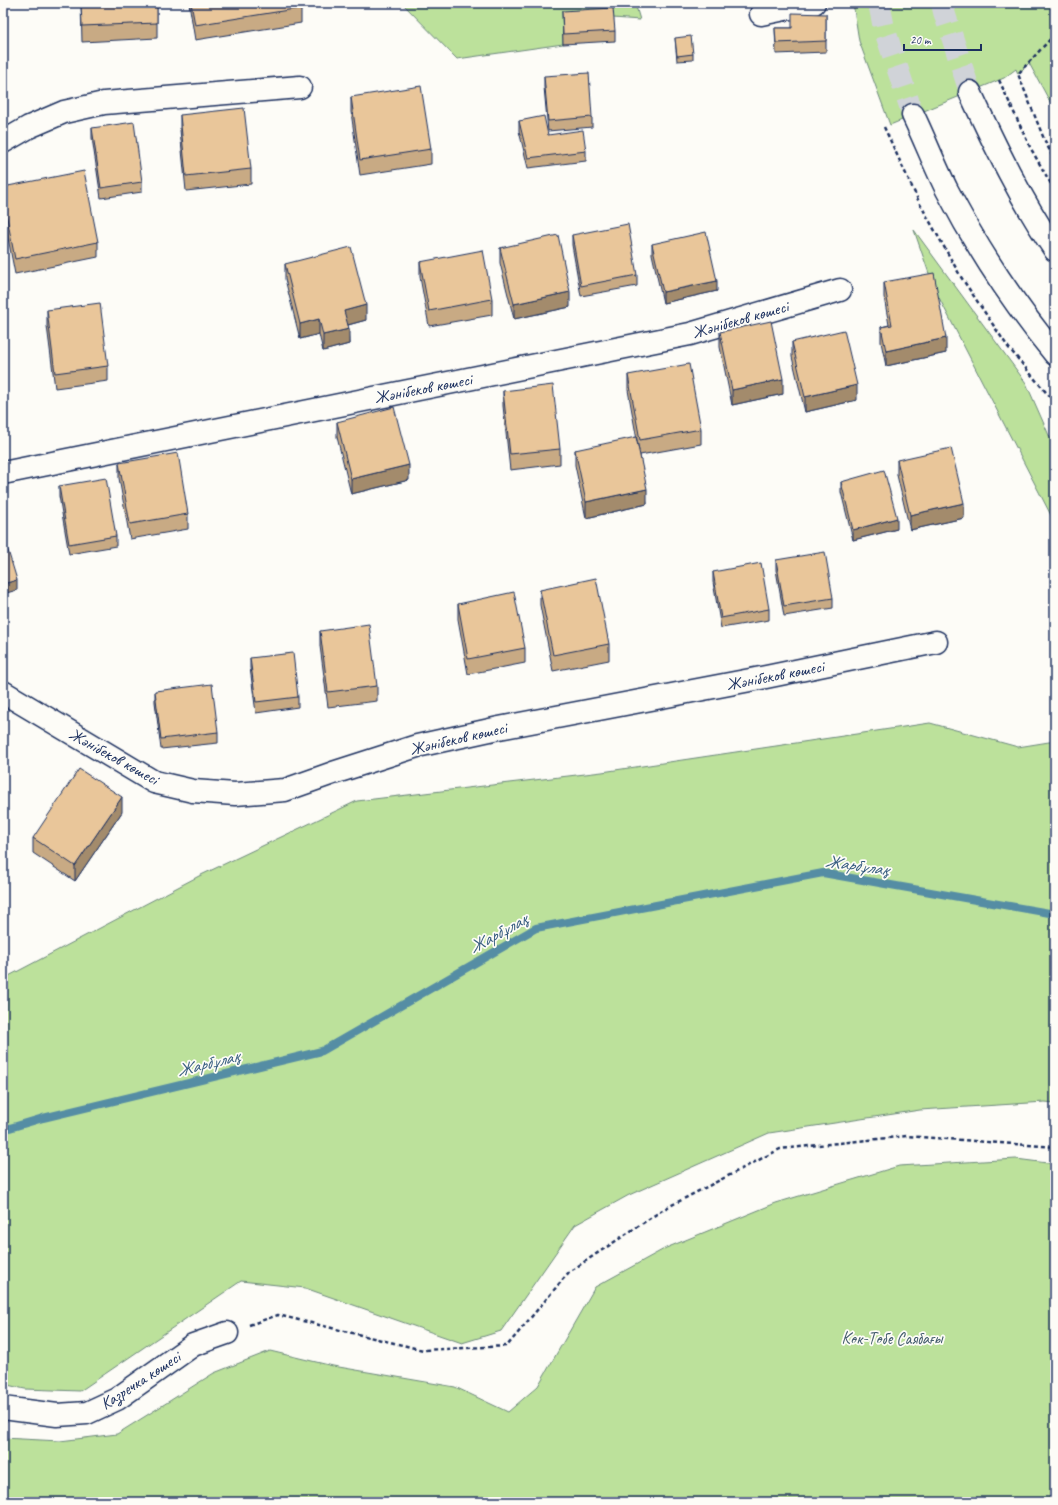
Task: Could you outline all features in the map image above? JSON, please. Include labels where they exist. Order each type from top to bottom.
[{"type":"street","points":[[761,14],[814,3]]},
{"type":"street","points":[[3,142],[29,126],[64,112],[104,103],[300,87]]},
{"type":"street","points":[[970,92],[1002,161],[1055,250]]},
{"type":"street","points":[[913,115],[947,190],[987,260],[1033,328],[1055,354]]},
{"type":"street","name":"Жәнібеков көшесі","points":[[3,473],[690,334],[840,290]]},
{"type":"street","name":"Жәнібеков көшесі","points":[[3,692],[154,782],[193,791],[235,794],[285,790],[417,746],[476,733],[766,677],[936,642]]},
{"type":"street","name":"Казречка көшесі","points":[[3,1408],[57,1415],[87,1413],[116,1399],[193,1345],[227,1333]]},
{"type":"path","points":[[1055,34],[1018,74],[1044,139],[1055,161]]},
{"type":"path","points":[[999,80],[1030,147],[1055,191]]},
{"type":"path","points":[[227,1333],[278,1315],[423,1350],[507,1346],[569,1272],[664,1209],[780,1149],[907,1136],[1055,1147]]},
{"type":"green space","points":[[402,3],[635,3],[640,20],[613,18],[563,22],[563,44],[457,59]]},
{"type":"green space","points":[[853,3],[1055,3],[1055,111],[1029,63],[1018,74],[1016,69],[1004,78],[890,125],[859,41]]},
{"type":"green space","points":[[914,230],[1026,383],[1055,449],[1055,523],[934,288]]},
{"type":"green space","points":[[930,723],[1018,747],[1055,741],[1055,1103],[1045,1102],[920,1110],[769,1133],[629,1195],[575,1225],[501,1331],[462,1343],[305,1288],[241,1281],[80,1391],[25,1389],[3,1384],[3,979],[199,876],[357,801],[602,772]]},
{"type":"green space","name":"Көк-Төбе Саябағы","points":[[1016,1159],[1055,1164],[1055,1502],[3,1502],[3,1438],[60,1441],[117,1434],[214,1373],[270,1351],[333,1366],[455,1387],[508,1412],[538,1386],[595,1287],[666,1248],[776,1203],[899,1166]]},
{"type":"building","points":[[81,3],[157,3],[157,23],[82,26]]},
{"type":"building","points":[[191,3],[300,3],[301,8],[195,25]]},
{"type":"building","points":[[613,8],[615,31],[563,34],[562,11]]},
{"type":"building","points":[[792,13],[826,14],[826,41],[776,43],[775,28],[792,28]]},
{"type":"building","points":[[691,36],[693,54],[677,56],[675,38]]},
{"type":"building","points":[[589,73],[592,117],[548,121],[544,76]]},
{"type":"building","points":[[421,86],[431,149],[360,160],[351,97]]},
{"type":"building","points":[[244,108],[251,169],[186,176],[180,115]]},
{"type":"building","points":[[544,116],[548,135],[583,130],[586,151],[528,158],[519,121]]},
{"type":"building","points":[[134,122],[142,182],[101,188],[92,128]]},
{"type":"building","points":[[84,171],[98,242],[15,259],[3,197],[3,187]]},
{"type":"building","points":[[628,224],[637,275],[581,286],[572,235]]},
{"type":"building","points":[[706,232],[717,281],[663,292],[652,244]]},
{"type":"building","points":[[558,235],[570,292],[514,304],[500,248]]},
{"type":"building","points":[[351,247],[366,305],[344,311],[349,329],[323,335],[319,319],[300,324],[285,264]]},
{"type":"building","points":[[483,250],[492,299],[429,311],[420,262]]},
{"type":"building","points":[[934,273],[946,338],[886,351],[881,327],[892,325],[884,282]]},
{"type":"building","points":[[100,303],[108,366],[55,373],[47,310]]},
{"type":"building","points":[[771,321],[783,379],[732,390],[720,332]]},
{"type":"building","points":[[844,330],[857,385],[805,397],[792,342]]},
{"type":"building","points":[[689,364],[701,429],[640,440],[628,375]]},
{"type":"building","points":[[553,385],[560,449],[510,454],[503,391]]},
{"type":"building","points":[[394,407],[409,465],[351,479],[337,422]]},
{"type":"building","points":[[636,437],[647,489],[586,502],[575,450]]},
{"type":"building","points":[[951,448],[964,503],[910,515],[897,460]]},
{"type":"building","points":[[178,453],[188,514],[130,524],[119,463]]},
{"type":"building","points":[[884,470],[897,518],[853,530],[841,482]]},
{"type":"building","points":[[106,478],[116,536],[69,544],[59,486]]},
{"type":"building","points":[[6,544],[17,580],[3,584],[3,545]]},
{"type":"building","points":[[825,552],[833,598],[784,606],[776,560]]},
{"type":"building","points":[[761,563],[769,609],[721,618],[713,572]]},
{"type":"building","points":[[596,578],[609,644],[553,655],[540,590]]},
{"type":"building","points":[[514,592],[525,648],[468,659],[458,604]]},
{"type":"building","points":[[369,624],[377,686],[328,692],[320,631]]},
{"type":"building","points":[[293,653],[298,697],[256,702],[250,658]]},
{"type":"building","points":[[212,684],[218,732],[161,739],[155,691]]},
{"type":"building","points":[[79,769],[122,797],[75,866],[33,838]]},
{"type":"waterway","name":"Жарбұлақ","points":[[3,1130],[43,1118],[322,1051],[536,928],[823,873],[1055,914]]},
{"type":"tunnel","points":[[879,3],[884,28],[913,115]]},
{"type":"tunnel","points":[[942,3],[970,92]]}]
